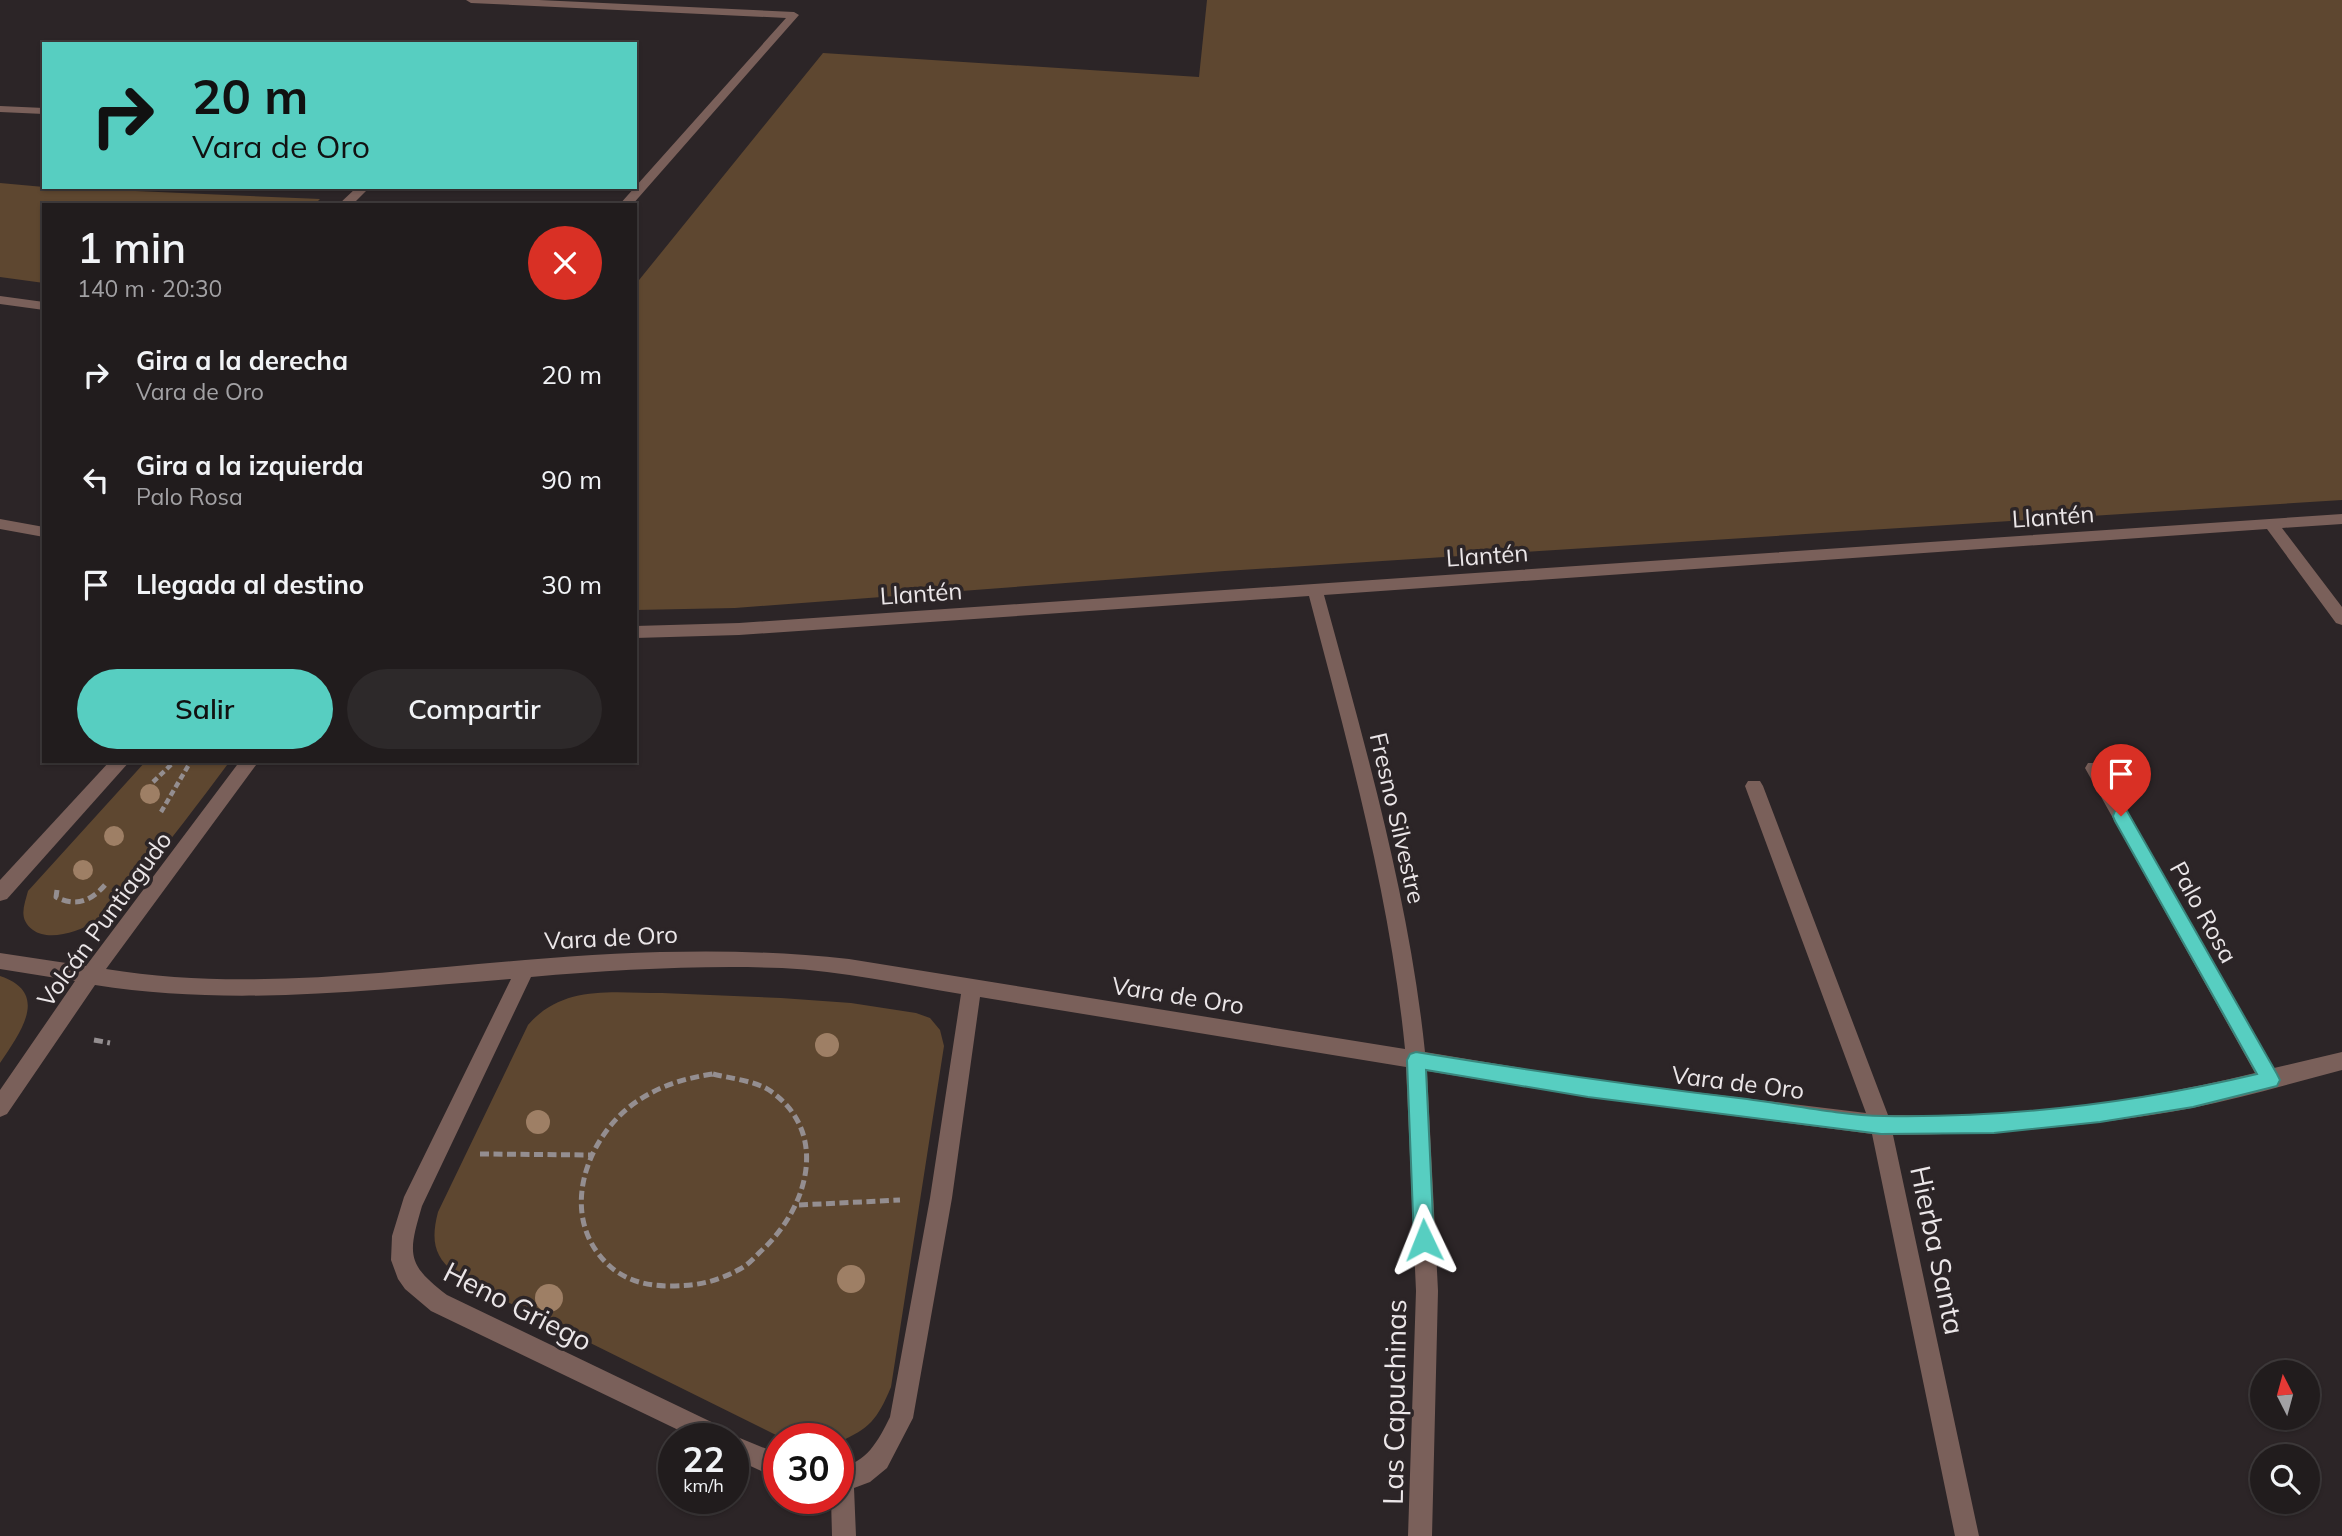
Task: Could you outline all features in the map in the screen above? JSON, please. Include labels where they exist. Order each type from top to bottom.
[{"type":"street","points":[[471,0],[794,15],[627,203]]},
{"type":"street","points":[[0,108],[42,111]]},
{"type":"street","points":[[346,203],[362,189]]},
{"type":"street","points":[[0,300],[42,306]]},
{"type":"street","name":"Llantén","points":[[637,632],[738,629],[2342,519]]},
{"type":"street","points":[[0,524],[42,532]]},
{"type":"street","points":[[2271,524],[2342,619]]},
{"type":"street","name":"Fresno Silvestre","points":[[1315,590],[1385,863],[1408,982],[1416,1060]]},
{"type":"street","points":[[0,893],[119,763]]},
{"type":"street","name":"Volcán Puntiagudo","points":[[0,1107],[90,976],[249,763]]},
{"type":"street","name":"Palo Rosa","points":[[2094,768],[2270,1080]]},
{"type":"street","name":"Hierba Santa","points":[[1754,786],[1881,1125],[1968,1536]]},
{"type":"street","name":"Vara de Oro","points":[[0,961],[150,985],[223,988],[310,986],[624,961],[783,960],[849,967],[1588,1088],[1881,1125],[1994,1124],[2100,1113],[2193,1098],[2342,1061]]},
{"type":"street","name":"Heno Griego","points":[[526,968],[412,1204],[401,1239],[402,1264],[416,1287],[439,1303],[689,1423]]},
{"type":"street","points":[[854,1476],[870,1471],[888,1447],[901,1418],[941,1198],[972,988]]},
{"type":"street","name":"Las Capuchinas","points":[[1416,1060],[1427,1291],[1420,1536]]},
{"type":"street","points":[[842,1514],[844,1536]]},
{"type":"path","points":[[157,820],[190,763]]},
{"type":"path","points":[[66,903],[84,903],[95,897],[113,877]]},
{"type":"path","points":[[713,1074],[741,1076],[766,1086],[786,1102],[801,1123],[808,1148],[808,1176],[799,1205],[784,1230],[762,1254],[735,1272],[705,1284],[675,1288],[646,1286],[620,1274],[600,1257],[587,1235],[580,1209],[582,1182],[591,1155],[607,1129],[629,1107],[655,1089],[684,1078],[713,1074]]},
{"type":"path","points":[[436,1153],[591,1155]]},
{"type":"path","points":[[799,1205],[941,1198]]},
{"type":"shaded area","points":[[1207,0],[2342,0],[2342,500],[1225,571],[735,608],[637,610],[637,283],[823,53],[1199,77]]},
{"type":"shaded area","points":[[0,183],[42,187],[42,189],[320,199],[316,203],[42,203],[42,283],[0,277]]},
{"type":"shaded area","points":[[144,763],[228,763],[161,851],[122,897],[94,922],[64,934],[47,935],[33,930],[24,917],[28,891]]},
{"type":"shaded area","points":[[0,976],[15,983],[28,1003],[22,1027],[0,1063]]},
{"type":"shaded area","points":[[607,992],[851,1003],[916,1013],[930,1018],[940,1030],[944,1046],[891,1387],[877,1415],[858,1432],[854,1434],[854,1423],[763,1423],[763,1429],[465,1281],[442,1260],[434,1235],[438,1212],[528,1025],[557,1003],[573,997]]},
{"type":"route","points":[[1424,1240],[1416,1060],[1588,1088],[1881,1125],[1994,1124],[2100,1113],[2193,1098],[2270,1080],[2121,816]]}]
